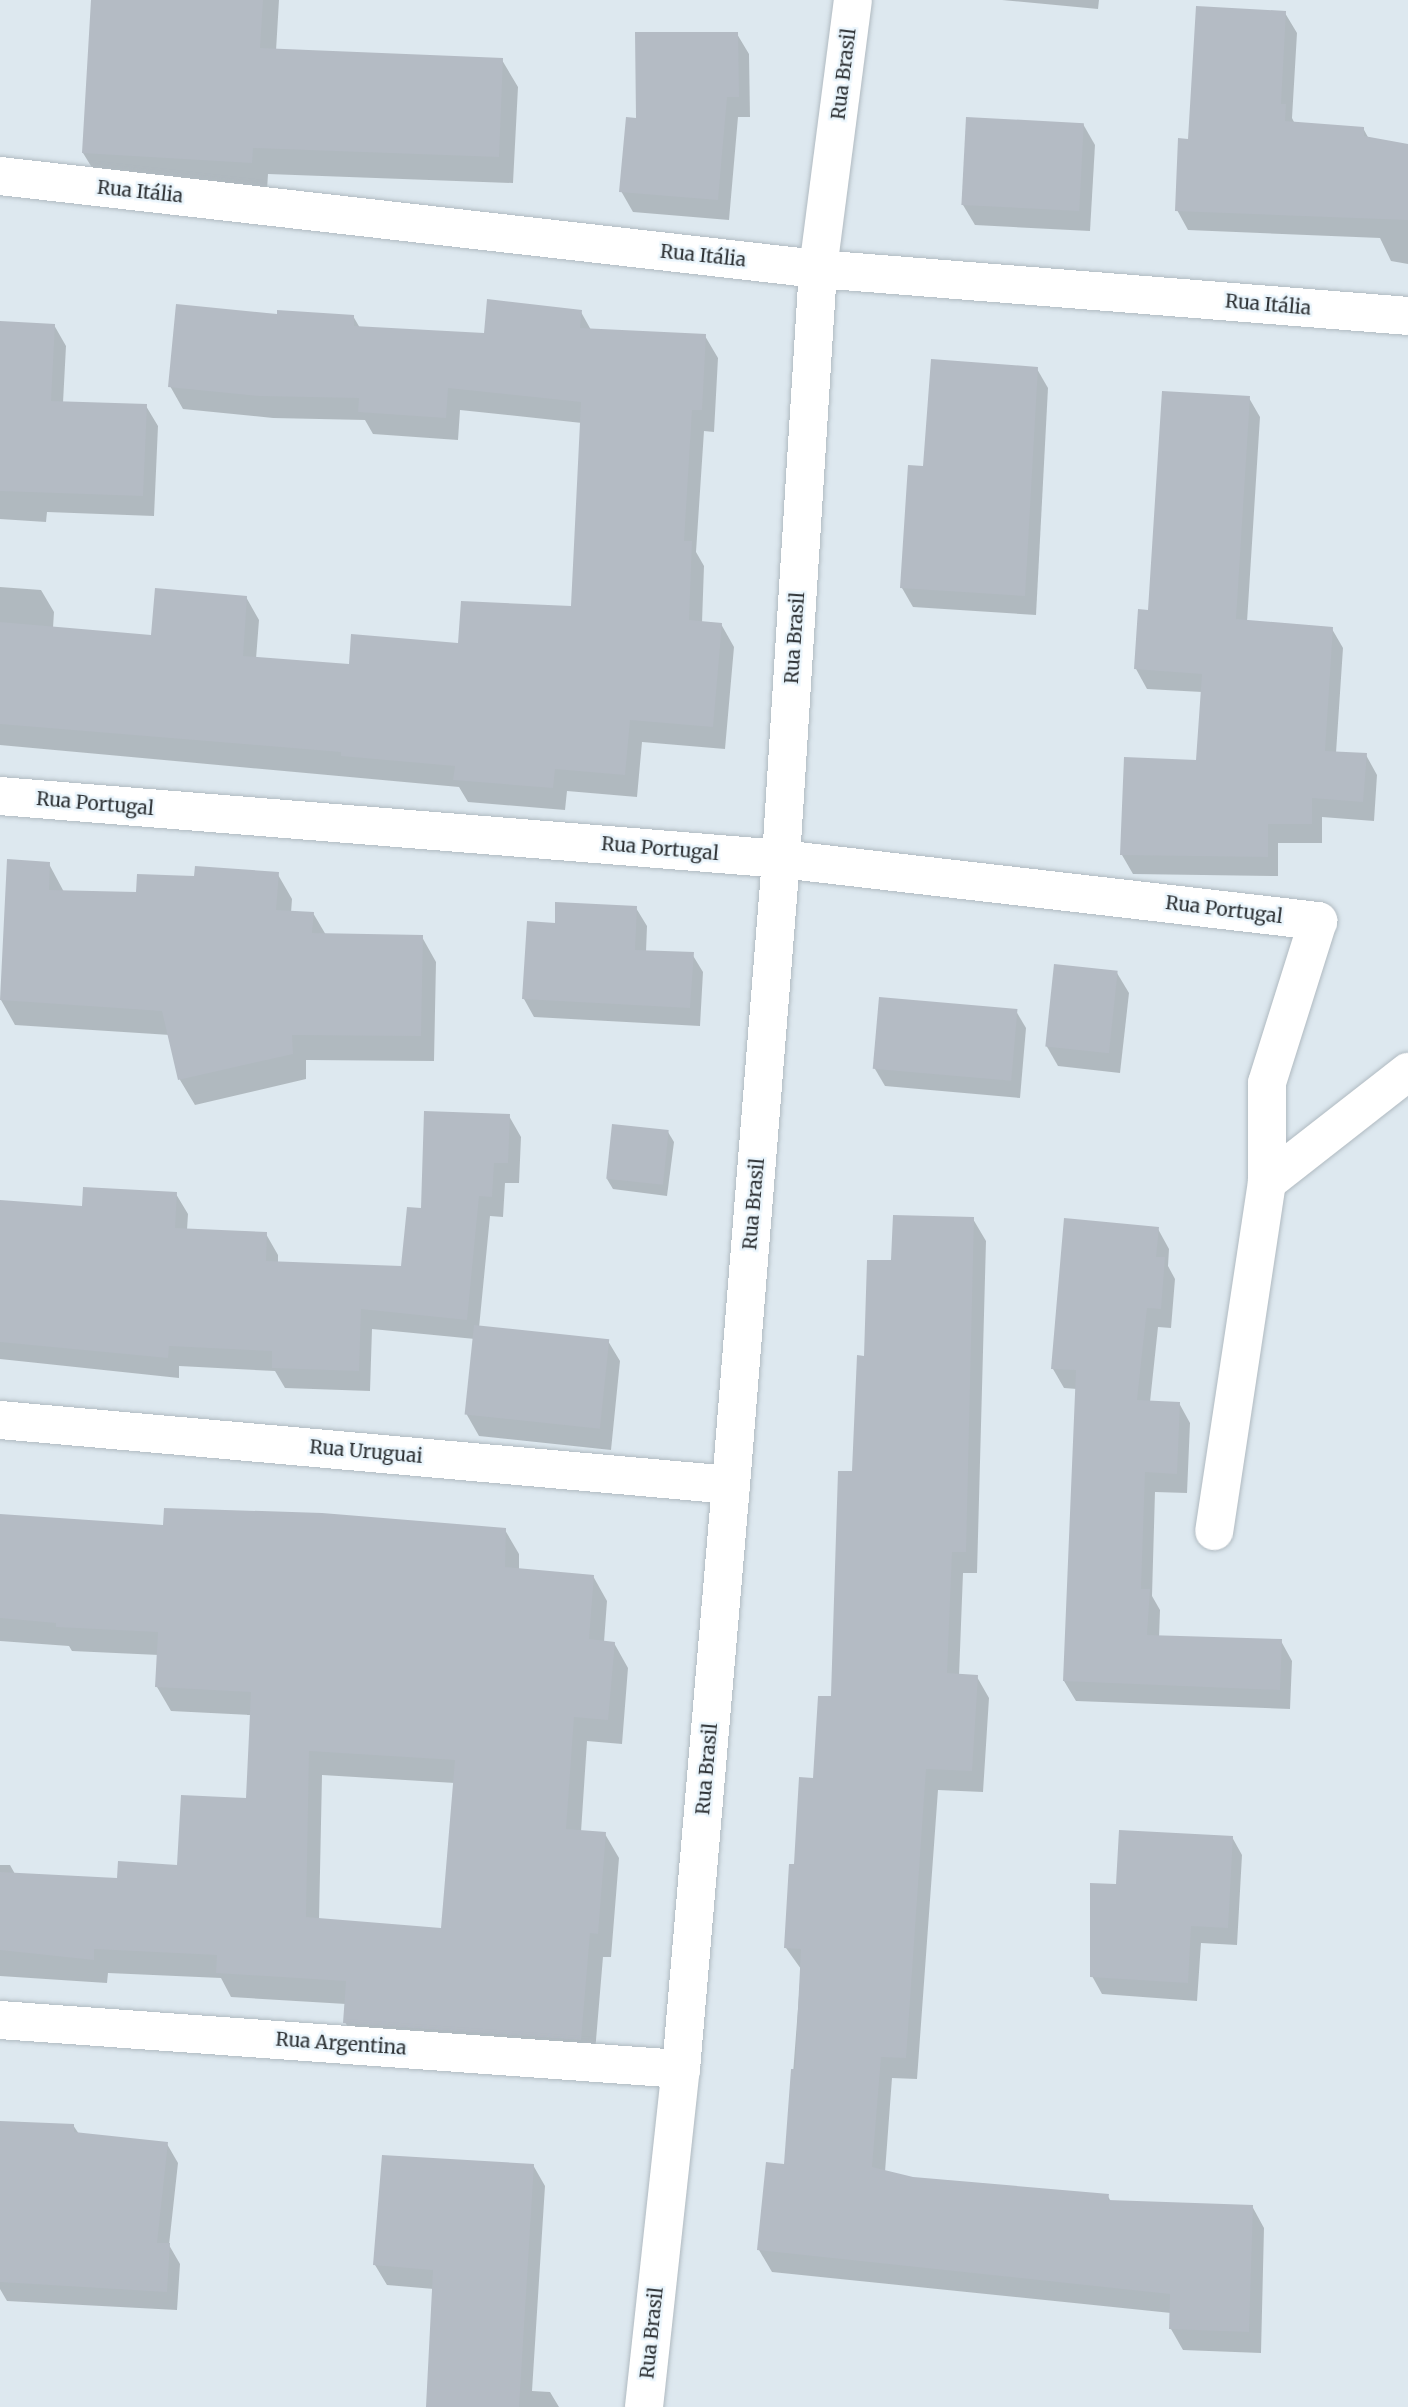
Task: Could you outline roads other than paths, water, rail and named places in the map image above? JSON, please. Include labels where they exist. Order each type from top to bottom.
[{"type":"street","name":"Rua Brasil","points":[[644,2407],[681,2068],[731,1485],[781,859],[818,269],[853,0]]},
{"type":"street","name":"Rua Itália","points":[[0,176],[818,269],[1408,316]]},
{"type":"street","name":"Rua Portugal","points":[[0,796],[781,859],[1318,921],[1267,1083],[1268,1182]]},
{"type":"street","points":[[1214,1531],[1268,1182],[1408,1072]]},
{"type":"street","name":"Rua Uruguai","points":[[0,1420],[731,1485]]},
{"type":"street","name":"Rua Argentina","points":[[0,2020],[681,2068]]}]
